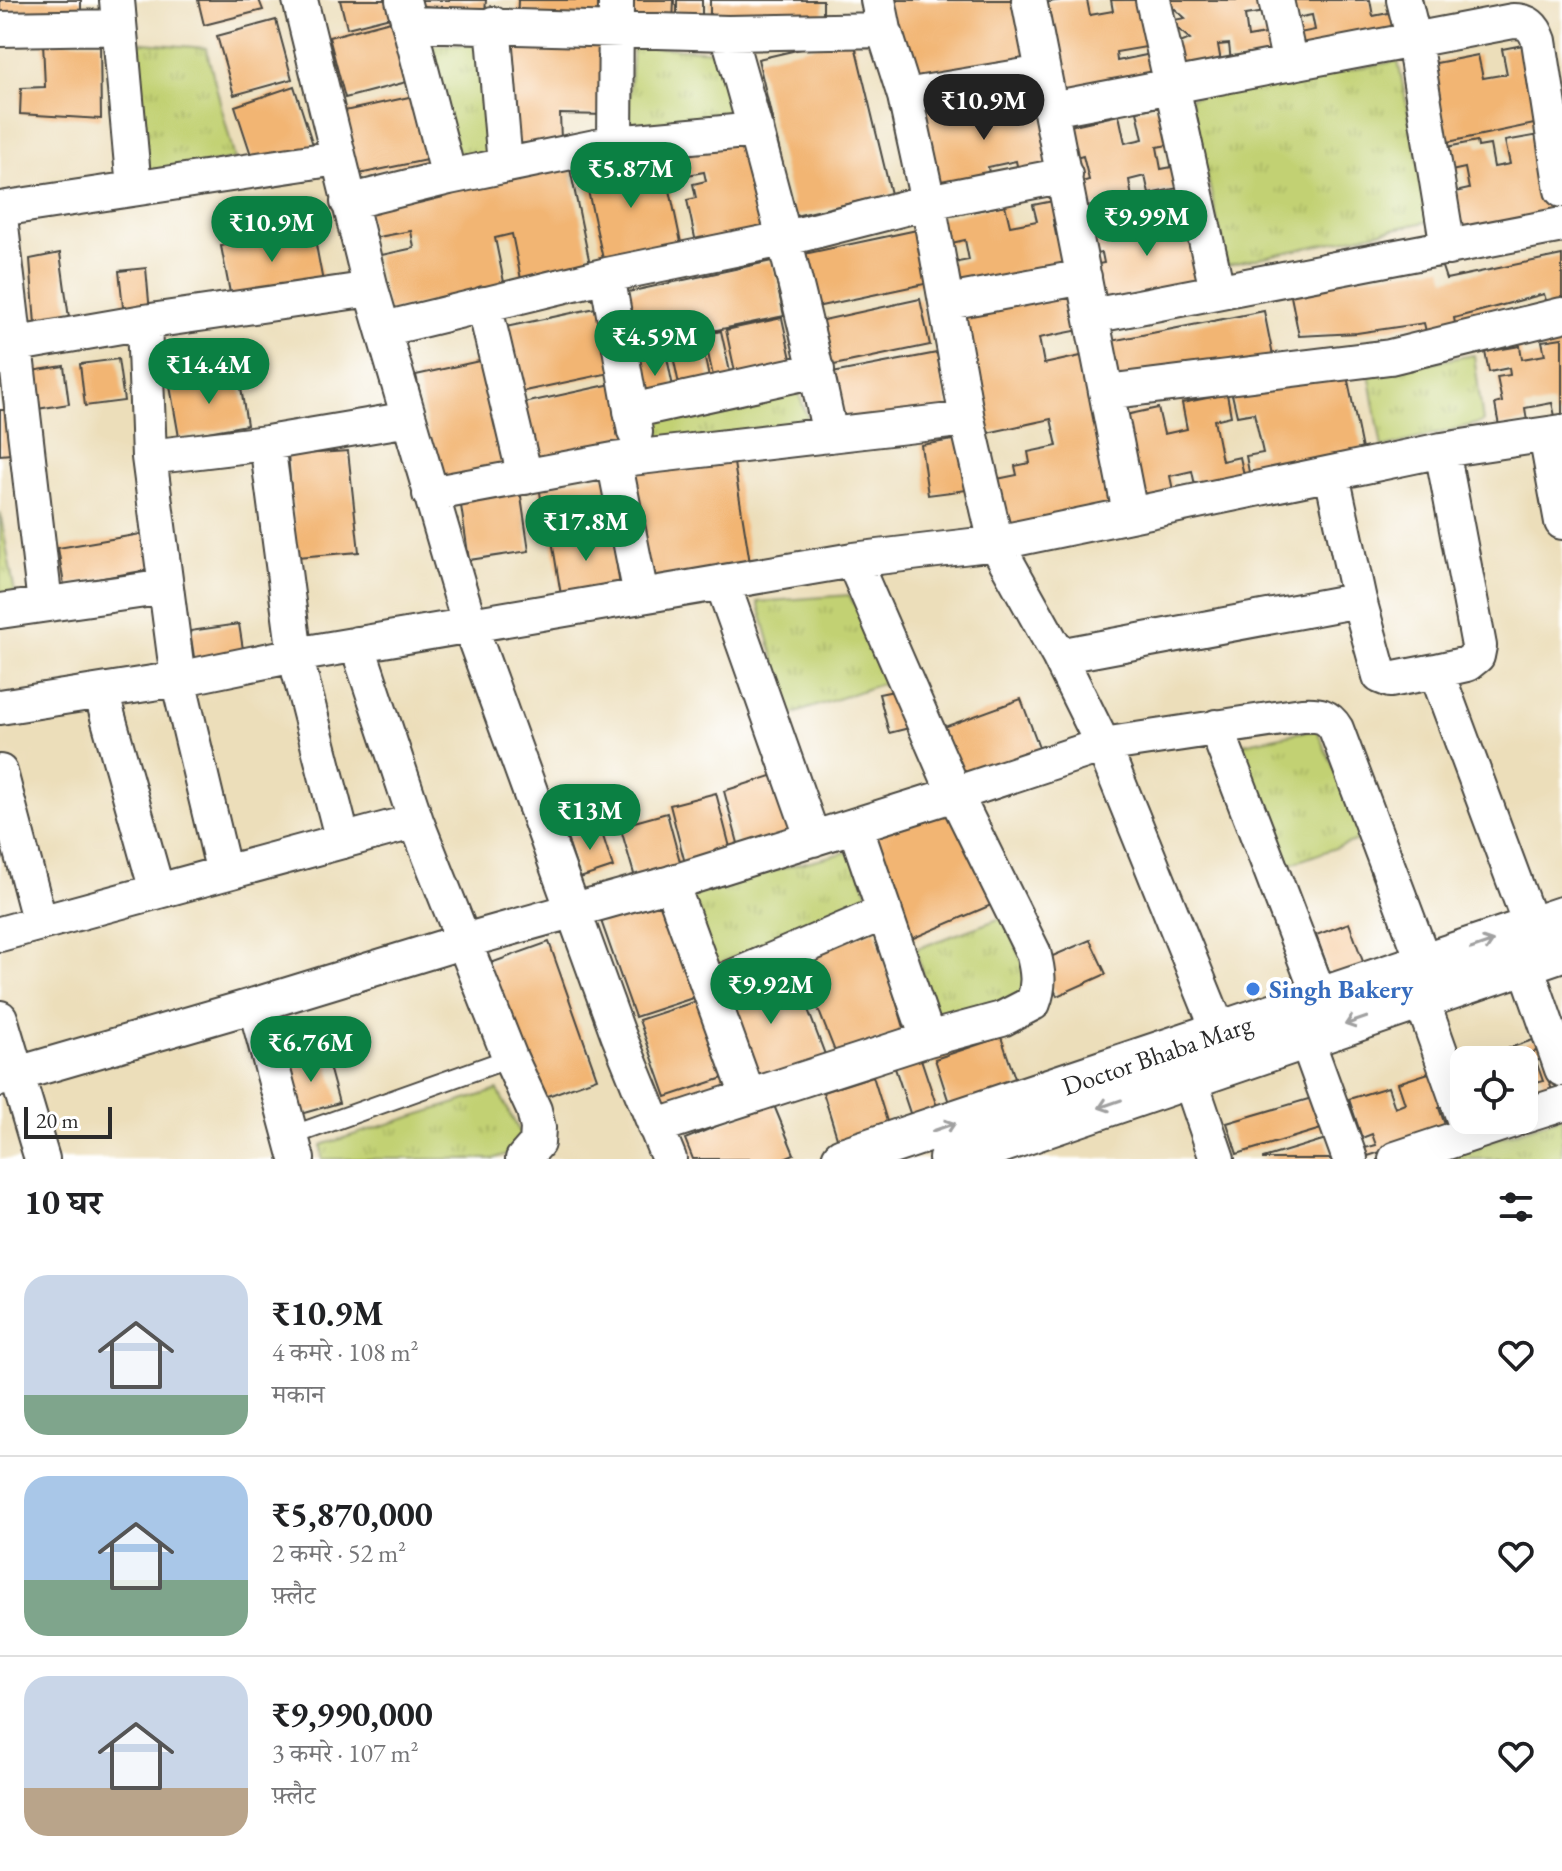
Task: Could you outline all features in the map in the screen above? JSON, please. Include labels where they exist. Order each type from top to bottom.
[{"type":"street","points":[[300,0],[371,289],[470,626],[572,910],[669,1159]]},
{"type":"street","points":[[1030,0],[1130,513]]},
{"type":"street","points":[[1153,0],[1217,290]]},
{"type":"street","points":[[1276,0],[1290,64]]},
{"type":"street","points":[[1404,0],[1414,41],[1448,248]]},
{"type":"street","points":[[449,177],[406,12],[493,24],[616,14],[728,33],[881,15],[905,96],[948,302],[967,419],[996,543],[1059,656],[1103,745],[1226,1049]]},
{"type":"street","points":[[0,29],[118,14],[134,188]]},
{"type":"street","points":[[615,143],[616,14]]},
{"type":"street","points":[[1051,109],[1525,21],[1532,26],[1539,41],[1562,190]]},
{"type":"street","points":[[493,24],[505,165]]},
{"type":"street","points":[[728,33],[817,370],[830,435]]},
{"type":"street","points":[[905,96],[1043,73]]},
{"type":"street","points":[[348,202],[449,177],[615,143],[756,130]]},
{"type":"street","points":[[0,209],[337,158]]},
{"type":"street","points":[[384,329],[607,275],[783,239],[928,202],[1065,175]]},
{"type":"street","points":[[0,217],[15,467],[45,604]]},
{"type":"street","points":[[1092,316],[1562,225]]},
{"type":"street","points":[[607,275],[631,411],[628,458],[641,595]]},
{"type":"street","points":[[948,302],[1084,277]]},
{"type":"street","points":[[8,346],[144,322],[371,289]]},
{"type":"street","points":[[484,304],[525,477]]},
{"type":"street","points":[[1106,392],[1390,357],[1562,315]]},
{"type":"street","points":[[144,322],[149,457],[178,679],[224,873]]},
{"type":"street","points":[[631,411],[817,370]]},
{"type":"street","points":[[149,457],[267,443],[409,419]]},
{"type":"street","points":[[430,494],[628,458],[967,419]]},
{"type":"street","points":[[0,707],[178,679],[357,644],[853,560],[996,543],[1442,450],[1554,433],[1562,522]]},
{"type":"street","points":[[267,443],[295,655],[343,841]]},
{"type":"street","points":[[1332,475],[1359,600],[1380,676],[1390,680],[1467,664],[1477,656],[1479,646],[1442,450]]},
{"type":"street","points":[[655,1127],[1020,1012],[1033,1003],[1038,990],[1039,974],[1033,952],[955,794],[853,560]]},
{"type":"street","points":[[722,582],[813,839]]},
{"type":"street","points":[[0,611],[166,587]]},
{"type":"street","points":[[1059,656],[1359,600]]},
{"type":"street","points":[[357,644],[416,821],[510,1058],[534,1110],[537,1143],[523,1159]]},
{"type":"street","points":[[1436,671],[1545,940],[1562,1069]]},
{"type":"street","points":[[101,692],[157,891]]},
{"type":"street","points":[[9,1077],[464,941],[671,883],[1103,745],[1319,714],[1331,721],[1423,981],[1450,1071]]},
{"type":"street","points":[[1216,727],[1321,1000]]},
{"type":"street","points":[[0,772],[40,923]]},
{"type":"street","points":[[0,934],[416,821]]},
{"type":"street","points":[[855,826],[928,1039]]},
{"type":"street","points":[[671,883],[748,1096]]},
{"type":"street","points":[[710,987],[885,912]]},
{"type":"street","name":"Doctor Bhaba Marg","points":[[843,1159],[1226,1049],[1306,1038],[1423,981],[1545,940]]},
{"type":"street","name":"Doctor Bhaba Marg","points":[[1226,1049],[1321,1000],[1423,981]]},
{"type":"street","points":[[255,1005],[294,1147]]},
{"type":"street","points":[[0,1018],[9,1077],[42,1159]]},
{"type":"street","points":[[1306,1038],[1350,1159]]},
{"type":"street","points":[[1184,1062],[1217,1159]]},
{"type":"street","name":"Doctor Bhaba Marg","points":[[960,1157],[1184,1062]]},
{"type":"street","points":[[1538,1112],[1562,1104]]},
{"type":"street","points":[[1396,1159],[1450,1132]]},
{"type":"lane","points":[[294,1147],[510,1058]]},
{"type":"green space","points":[[131,42],[206,48],[235,159],[125,177]]},
{"type":"green space","points":[[432,45],[491,45],[501,162],[455,167]]},
{"type":"green space","points":[[633,46],[734,52],[749,121],[626,134]]},
{"type":"green space","points":[[1398,61],[1430,221],[1227,265],[1190,98]]},
{"type":"green space","points":[[1474,355],[1483,422],[1382,448],[1369,373]]},
{"type":"green space","points":[[796,387],[814,435],[655,448],[650,418]]},
{"type":"green space","points":[[0,512],[16,599],[0,601]]},
{"type":"green space","points":[[849,595],[896,679],[790,715],[758,602]]},
{"type":"green space","points":[[1316,729],[1366,837],[1277,869],[1233,746]]},
{"type":"green space","points":[[851,851],[873,906],[718,971],[689,891]]},
{"type":"green space","points":[[1004,917],[1037,998],[935,1028],[916,949]]},
{"type":"green space","points":[[498,1090],[527,1147],[493,1159],[322,1159],[321,1145]]},
{"type":"green space","points":[[1562,1117],[1562,1159],[1436,1159],[1511,1134],[1538,1134],[1538,1125]]},
{"type":"building","points":[[0,0],[81,0],[81,17],[0,14]]},
{"type":"building","points":[[198,0],[259,0],[263,10],[204,25]]},
{"type":"building","points":[[340,0],[399,0],[402,14],[347,28]]},
{"type":"building","points":[[415,0],[486,0],[485,12],[416,5]]},
{"type":"building","points":[[518,0],[612,0],[611,27],[517,23]]},
{"type":"building","points":[[628,0],[674,0],[673,25],[628,25]]},
{"type":"building","points":[[677,0],[702,0],[702,26],[677,26]]},
{"type":"building","points":[[710,0],[823,0],[823,30],[710,30]]},
{"type":"building","points":[[886,0],[1020,0],[1033,63],[911,89]]},
{"type":"building","points":[[1087,0],[1090,15],[1113,11],[1111,0],[1143,0],[1152,46],[1116,52],[1117,61],[1151,54],[1156,80],[1060,98],[1043,3]]},
{"type":"building","points":[[1163,0],[1271,0],[1272,11],[1245,15],[1248,37],[1271,33],[1274,55],[1231,62],[1229,44],[1218,45],[1221,62],[1177,69],[1173,46],[1190,39],[1169,21],[1185,18],[1175,9],[1167,12]]},
{"type":"building","points":[[1282,0],[1370,0],[1373,16],[1399,11],[1403,31],[1293,54],[1289,35],[1315,30],[1312,15],[1286,20]]},
{"type":"building","points":[[402,18],[418,79],[345,98],[329,37]]},
{"type":"building","points":[[276,20],[292,79],[234,95],[217,36]]},
{"type":"building","points":[[497,28],[610,32],[607,115],[560,114],[561,140],[508,145]]},
{"type":"building","points":[[853,37],[891,194],[795,216],[758,59]]},
{"type":"building","points":[[43,42],[100,42],[101,119],[20,114],[21,88],[45,87]]},
{"type":"building","points":[[1523,45],[1539,123],[1448,142],[1431,64],[1478,55],[1483,78],[1507,74],[1502,49]]},
{"type":"building","points":[[294,86],[314,148],[255,167],[235,106]]},
{"type":"building","points":[[1037,87],[1055,171],[1020,179],[1016,161],[988,167],[991,185],[934,197],[916,112],[984,98],[988,119],[1009,115],[1004,94]]},
{"type":"building","points":[[423,94],[436,158],[354,175],[340,112]]},
{"type":"building","points":[[1171,105],[1178,143],[1157,147],[1161,169],[1183,165],[1188,186],[1149,194],[1145,176],[1129,180],[1132,198],[1082,208],[1077,183],[1089,180],[1083,156],[1072,159],[1065,127],[1119,115],[1125,143],[1143,139],[1137,111]]},
{"type":"building","points":[[1545,134],[1561,214],[1454,235],[1446,194],[1469,189],[1465,168],[1442,173],[1437,149],[1477,141],[1478,147],[1490,145],[1494,167],[1510,164],[1505,141]]},
{"type":"building","points":[[744,137],[765,237],[698,252],[687,200],[696,198],[693,184],[706,181],[704,172],[682,176],[676,151]]},
{"type":"building","points":[[642,156],[646,175],[666,171],[683,252],[605,268],[581,159]]},
{"type":"building","points":[[568,159],[591,269],[522,284],[512,234],[495,238],[505,287],[388,311],[377,256],[414,248],[411,231],[373,238],[366,200]]},
{"type":"building","points":[[1063,199],[1066,217],[1053,220],[1056,235],[1070,233],[1078,273],[949,300],[942,265],[969,260],[965,240],[938,246],[932,220],[1005,205],[1010,226],[1037,221],[1033,205]]},
{"type":"building","points":[[1192,211],[1207,279],[1096,302],[1088,266],[1104,263],[1102,253],[1096,254],[1091,232],[1129,225],[1128,221],[1139,219],[1142,236],[1158,233],[1156,219]]},
{"type":"building","points":[[313,229],[323,282],[231,298],[221,246]]},
{"type":"building","points":[[917,230],[929,283],[816,307],[804,254]]},
{"type":"building","points":[[60,253],[69,318],[35,324],[30,259]]},
{"type":"building","points":[[1562,255],[1562,308],[1549,310],[1544,294],[1454,318],[1457,334],[1428,340],[1424,323],[1357,333],[1299,336],[1289,286],[1442,267],[1446,279]]},
{"type":"building","points":[[772,261],[784,316],[626,349],[614,295]]},
{"type":"building","points":[[146,268],[150,313],[124,316],[119,271]]},
{"type":"building","points":[[1076,286],[1085,329],[1039,338],[1044,364],[1090,354],[1122,505],[1007,529],[997,479],[1017,475],[1015,466],[1030,463],[1028,452],[1057,446],[1051,419],[987,433],[961,310]]},
{"type":"building","points":[[920,299],[930,345],[829,366],[819,321]]},
{"type":"building","points":[[605,306],[619,371],[515,393],[501,328]]},
{"type":"building","points":[[1264,311],[1274,361],[1113,385],[1106,342]]},
{"type":"building","points":[[782,318],[793,368],[737,381],[726,330]]},
{"type":"building","points":[[721,331],[732,381],[715,385],[704,335]]},
{"type":"building","points":[[700,335],[711,387],[681,394],[670,342]]},
{"type":"building","points":[[1562,338],[1562,414],[1555,416],[1552,403],[1525,408],[1527,421],[1499,426],[1495,404],[1502,402],[1497,377],[1510,375],[1509,368],[1489,372],[1485,352],[1520,346],[1522,359],[1545,355],[1542,341]]},
{"type":"building","points":[[665,348],[676,401],[646,408],[634,354]]},
{"type":"building","points":[[937,353],[948,411],[838,433],[827,374]]},
{"type":"building","points":[[493,358],[517,468],[440,484],[416,375]]},
{"type":"building","points":[[118,359],[124,401],[85,406],[80,364]]},
{"type":"building","points":[[64,366],[69,404],[37,409],[31,371]]},
{"type":"building","points":[[1346,371],[1364,459],[1251,483],[1246,456],[1263,453],[1254,413],[1237,416],[1232,394]]},
{"type":"building","points":[[239,375],[247,425],[179,437],[170,386]]},
{"type":"building","points":[[621,382],[634,445],[529,468],[515,405]]},
{"type":"building","points":[[1227,394],[1231,416],[1214,420],[1222,461],[1240,457],[1245,480],[1196,490],[1192,471],[1170,476],[1174,495],[1139,502],[1121,416],[1158,408],[1164,434],[1187,429],[1182,403]]},
{"type":"building","points":[[0,410],[7,410],[11,454],[0,455]]},
{"type":"building","points":[[960,439],[967,490],[928,495],[921,445]]},
{"type":"building","points":[[348,451],[359,552],[297,557],[288,455]]},
{"type":"building","points":[[733,457],[751,569],[649,584],[632,473]]},
{"type":"building","points":[[607,476],[614,524],[547,535],[539,486]]},
{"type":"building","points":[[520,490],[529,551],[469,560],[460,499]]},
{"type":"building","points":[[612,531],[620,586],[561,595],[552,540]]},
{"type":"building","points":[[147,533],[153,569],[64,585],[58,548]]},
{"type":"building","points":[[239,624],[245,662],[196,670],[190,631]]},
{"type":"building","points":[[899,690],[909,728],[889,733],[879,694]]},
{"type":"building","points":[[1021,699],[1042,755],[956,786],[936,730]]},
{"type":"building","points":[[784,772],[801,830],[739,847],[724,791]]},
{"type":"building","points":[[716,793],[733,859],[687,871],[670,805]]},
{"type":"building","points":[[952,800],[996,903],[909,940],[864,837]]},
{"type":"building","points":[[667,813],[682,869],[636,881],[620,826]]},
{"type":"building","points":[[600,827],[613,867],[580,878],[567,838]]},
{"type":"building","points":[[669,891],[705,994],[635,1017],[599,915]]},
{"type":"building","points":[[1349,923],[1366,970],[1333,982],[1316,935]]},
{"type":"building","points":[[875,931],[905,1031],[836,1054],[798,958]]},
{"type":"building","points":[[1090,940],[1106,974],[1057,996],[1041,961]]},
{"type":"building","points":[[549,942],[597,1078],[537,1100],[488,964]]},
{"type":"building","points":[[791,964],[827,1060],[750,1088],[715,992]]},
{"type":"building","points":[[709,997],[735,1074],[666,1097],[639,1020]]},
{"type":"building","points":[[1001,1037],[1018,1087],[951,1109],[935,1059]]},
{"type":"building","points":[[1542,1037],[1546,1048],[1538,1051],[1538,1046],[1515,1046]]},
{"type":"building","points":[[918,1050],[938,1110],[912,1119],[892,1059]]},
{"type":"building","points":[[325,1052],[339,1103],[297,1115],[283,1064]]},
{"type":"building","points":[[1548,1057],[1555,1076],[1548,1079],[1552,1090],[1559,1088],[1561,1096],[1538,1103],[1538,1082],[1543,1081],[1538,1060]]},
{"type":"building","points":[[1444,1068],[1450,1087],[1450,1105],[1439,1108],[1444,1122],[1450,1120],[1450,1129],[1368,1156],[1365,1148],[1376,1145],[1372,1134],[1362,1138],[1349,1099],[1388,1087],[1395,1108],[1405,1104],[1398,1083]]},
{"type":"building","points":[[873,1076],[889,1128],[839,1144],[823,1092]]},
{"type":"building","points":[[1322,1095],[1331,1126],[1237,1154],[1227,1123]]},
{"type":"building","points":[[773,1103],[794,1154],[782,1159],[693,1159],[685,1139]]},
{"type":"building","points":[[1326,1139],[1332,1159],[1263,1159],[1263,1158]]},
{"type":"place","name":"Singh Bakery","points":[[1253,989]]}]
